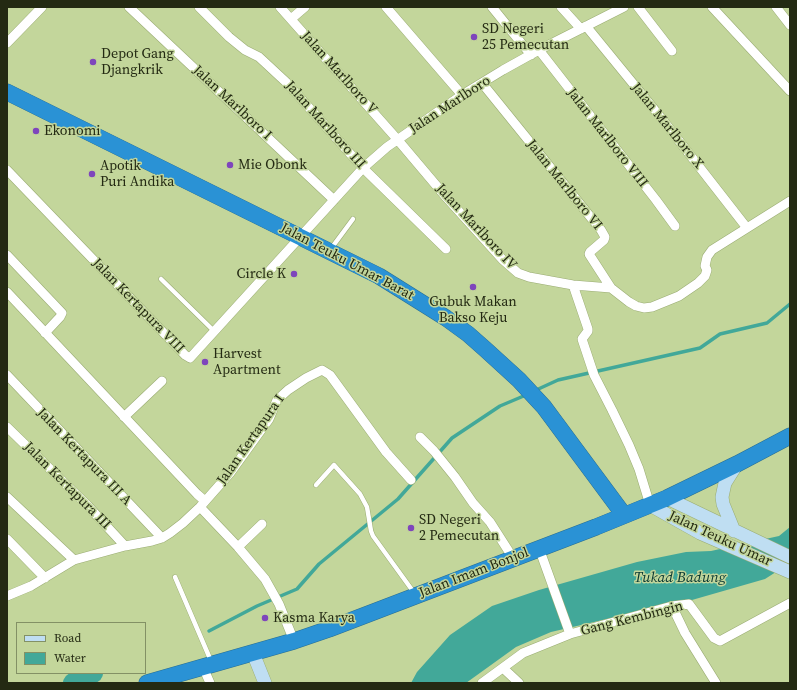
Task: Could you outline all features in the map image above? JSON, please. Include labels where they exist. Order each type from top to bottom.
[{"type":"highway","name":"Jalan Teuku Umar Barat","points":[[7,92],[379,276],[446,318],[468,334],[519,380],[544,407],[624,515]]},
{"type":"highway","name":"Jalan Imam Bonjol","points":[[147,683],[294,641],[596,527],[667,498],[790,436]]},
{"type":"main road","points":[[736,532],[723,504],[722,497],[725,483],[737,464]]},
{"type":"main road","name":"Jalan Teuku Umar","points":[[667,498],[790,557]]},
{"type":"main road","name":"Jalan Teuku Umar","points":[[650,505],[680,523],[790,572]]},
{"type":"main road","points":[[253,653],[265,683]]},
{"type":"street","points":[[7,43],[42,7]]},
{"type":"street","name":"Jalan Marlboro I","points":[[129,7],[334,200]]},
{"type":"street","name":"Jalan Marlboro III","points":[[199,7],[229,37],[259,58],[287,83],[363,168],[446,249]]},
{"type":"street","name":"Jalan Marlboro V","points":[[280,7],[397,138]]},
{"type":"street","points":[[291,19],[305,7]]},
{"type":"street","points":[[386,7],[462,95]]},
{"type":"street","name":"Jalan Marlboro VIII","points":[[492,7],[535,53],[656,200],[675,226]]},
{"type":"street","name":"Jalan Marlboro X","points":[[561,7],[584,27],[662,119],[747,228]]},
{"type":"street","name":"Jalan Marlboro","points":[[301,237],[363,168],[397,138],[482,83],[535,53],[624,7]]},
{"type":"street","points":[[638,7],[672,50]]},
{"type":"street","points":[[712,7],[790,92]]},
{"type":"street","points":[[776,7],[790,25]]},
{"type":"street","name":"Jalan Marlboro VI","points":[[482,83],[601,230],[605,237],[604,240],[589,254],[611,288]]},
{"type":"street","name":"Jalan Marlboro IV","points":[[397,138],[446,197],[510,267],[518,273],[529,277],[573,285],[611,288]]},
{"type":"street","name":"Jalan Kertapura VIII","points":[[7,170],[185,355],[190,358],[301,237]]},
{"type":"street","points":[[611,288],[629,302],[644,308],[652,308],[679,296],[703,278],[706,273],[705,266],[707,257],[712,250],[790,201]]},
{"type":"street","points":[[7,255],[62,312],[60,317],[45,333]]},
{"type":"street","points":[[573,285],[588,329],[588,332],[582,338],[594,375],[634,457],[650,505]]},
{"type":"street","points":[[7,292],[197,494],[202,504],[256,567],[272,591],[294,641]]},
{"type":"street","name":"Jalan Kertapura I","points":[[202,504],[237,465],[269,419],[277,400],[288,390],[306,378],[322,370],[330,375],[386,452],[411,480]]},
{"type":"street","name":"Jalan Kertapura III A","points":[[7,375],[162,538]]},
{"type":"street","points":[[124,417],[162,382]]},
{"type":"street","name":"Jalan Kertapura III","points":[[7,427],[92,509],[125,546]]},
{"type":"street","points":[[420,437],[438,456],[473,503],[496,530],[513,558]]},
{"type":"street","points":[[7,497],[74,560]]},
{"type":"street","points":[[7,596],[45,578],[74,560],[125,546],[140,544],[162,538],[183,523],[202,504]]},
{"type":"street","points":[[238,547],[262,524]]},
{"type":"street","points":[[7,539],[45,578]]},
{"type":"street","points":[[539,548],[570,633]]},
{"type":"street","name":"Gang Kembingin","points":[[482,683],[522,653],[570,633],[672,606],[689,604],[714,638],[720,641],[790,604]]},
{"type":"street","points":[[672,606],[685,633],[716,683]]},
{"type":"street","points":[[208,666],[210,683]]},
{"type":"street","points":[[503,668],[519,683]]},
{"type":"lane","points":[[329,251],[353,219]]},
{"type":"lane","points":[[161,279],[215,332]]},
{"type":"lane","points":[[316,485],[334,465],[360,494],[367,507],[371,531],[415,595]]},
{"type":"lane","points":[[175,576],[205,648],[208,666]]},
{"type":"water","name":"Tukad Badung","points":[[790,527],[790,563],[765,579],[685,602],[551,632],[516,647],[466,683],[411,683],[417,672],[450,635],[492,606],[539,590],[637,562],[686,552],[711,551],[779,536]]},
{"type":"waterway","points":[[534,391],[558,380],[700,348],[720,334],[767,323],[790,304]]},
{"type":"waterway","points":[[209,631],[257,606],[297,589],[319,564],[398,499],[452,438],[500,406],[526,395]]},
{"type":"waterway","points":[[73,683],[91,674]]},
{"type":"place","name":"SD Negeri 25 Pemecutan","points":[[474,37]]},
{"type":"place","name":"Depot Gang Djangkrik","points":[[93,62]]},
{"type":"place","name":"Ekonomi","points":[[36,131]]},
{"type":"place","name":"Mie Obonk","points":[[230,165]]},
{"type":"place","name":"Apotik Puri Andika","points":[[92,174]]},
{"type":"place","name":"Circle K","points":[[294,274]]},
{"type":"place","name":"Gubuk Makan Bakso Keju","points":[[473,287]]},
{"type":"place","name":"Harvest Apartment","points":[[205,362]]},
{"type":"place","name":"SD Negeri 2 Pemecutan","points":[[411,528]]},
{"type":"place","name":"Kasma Karya","points":[[265,618]]}]
